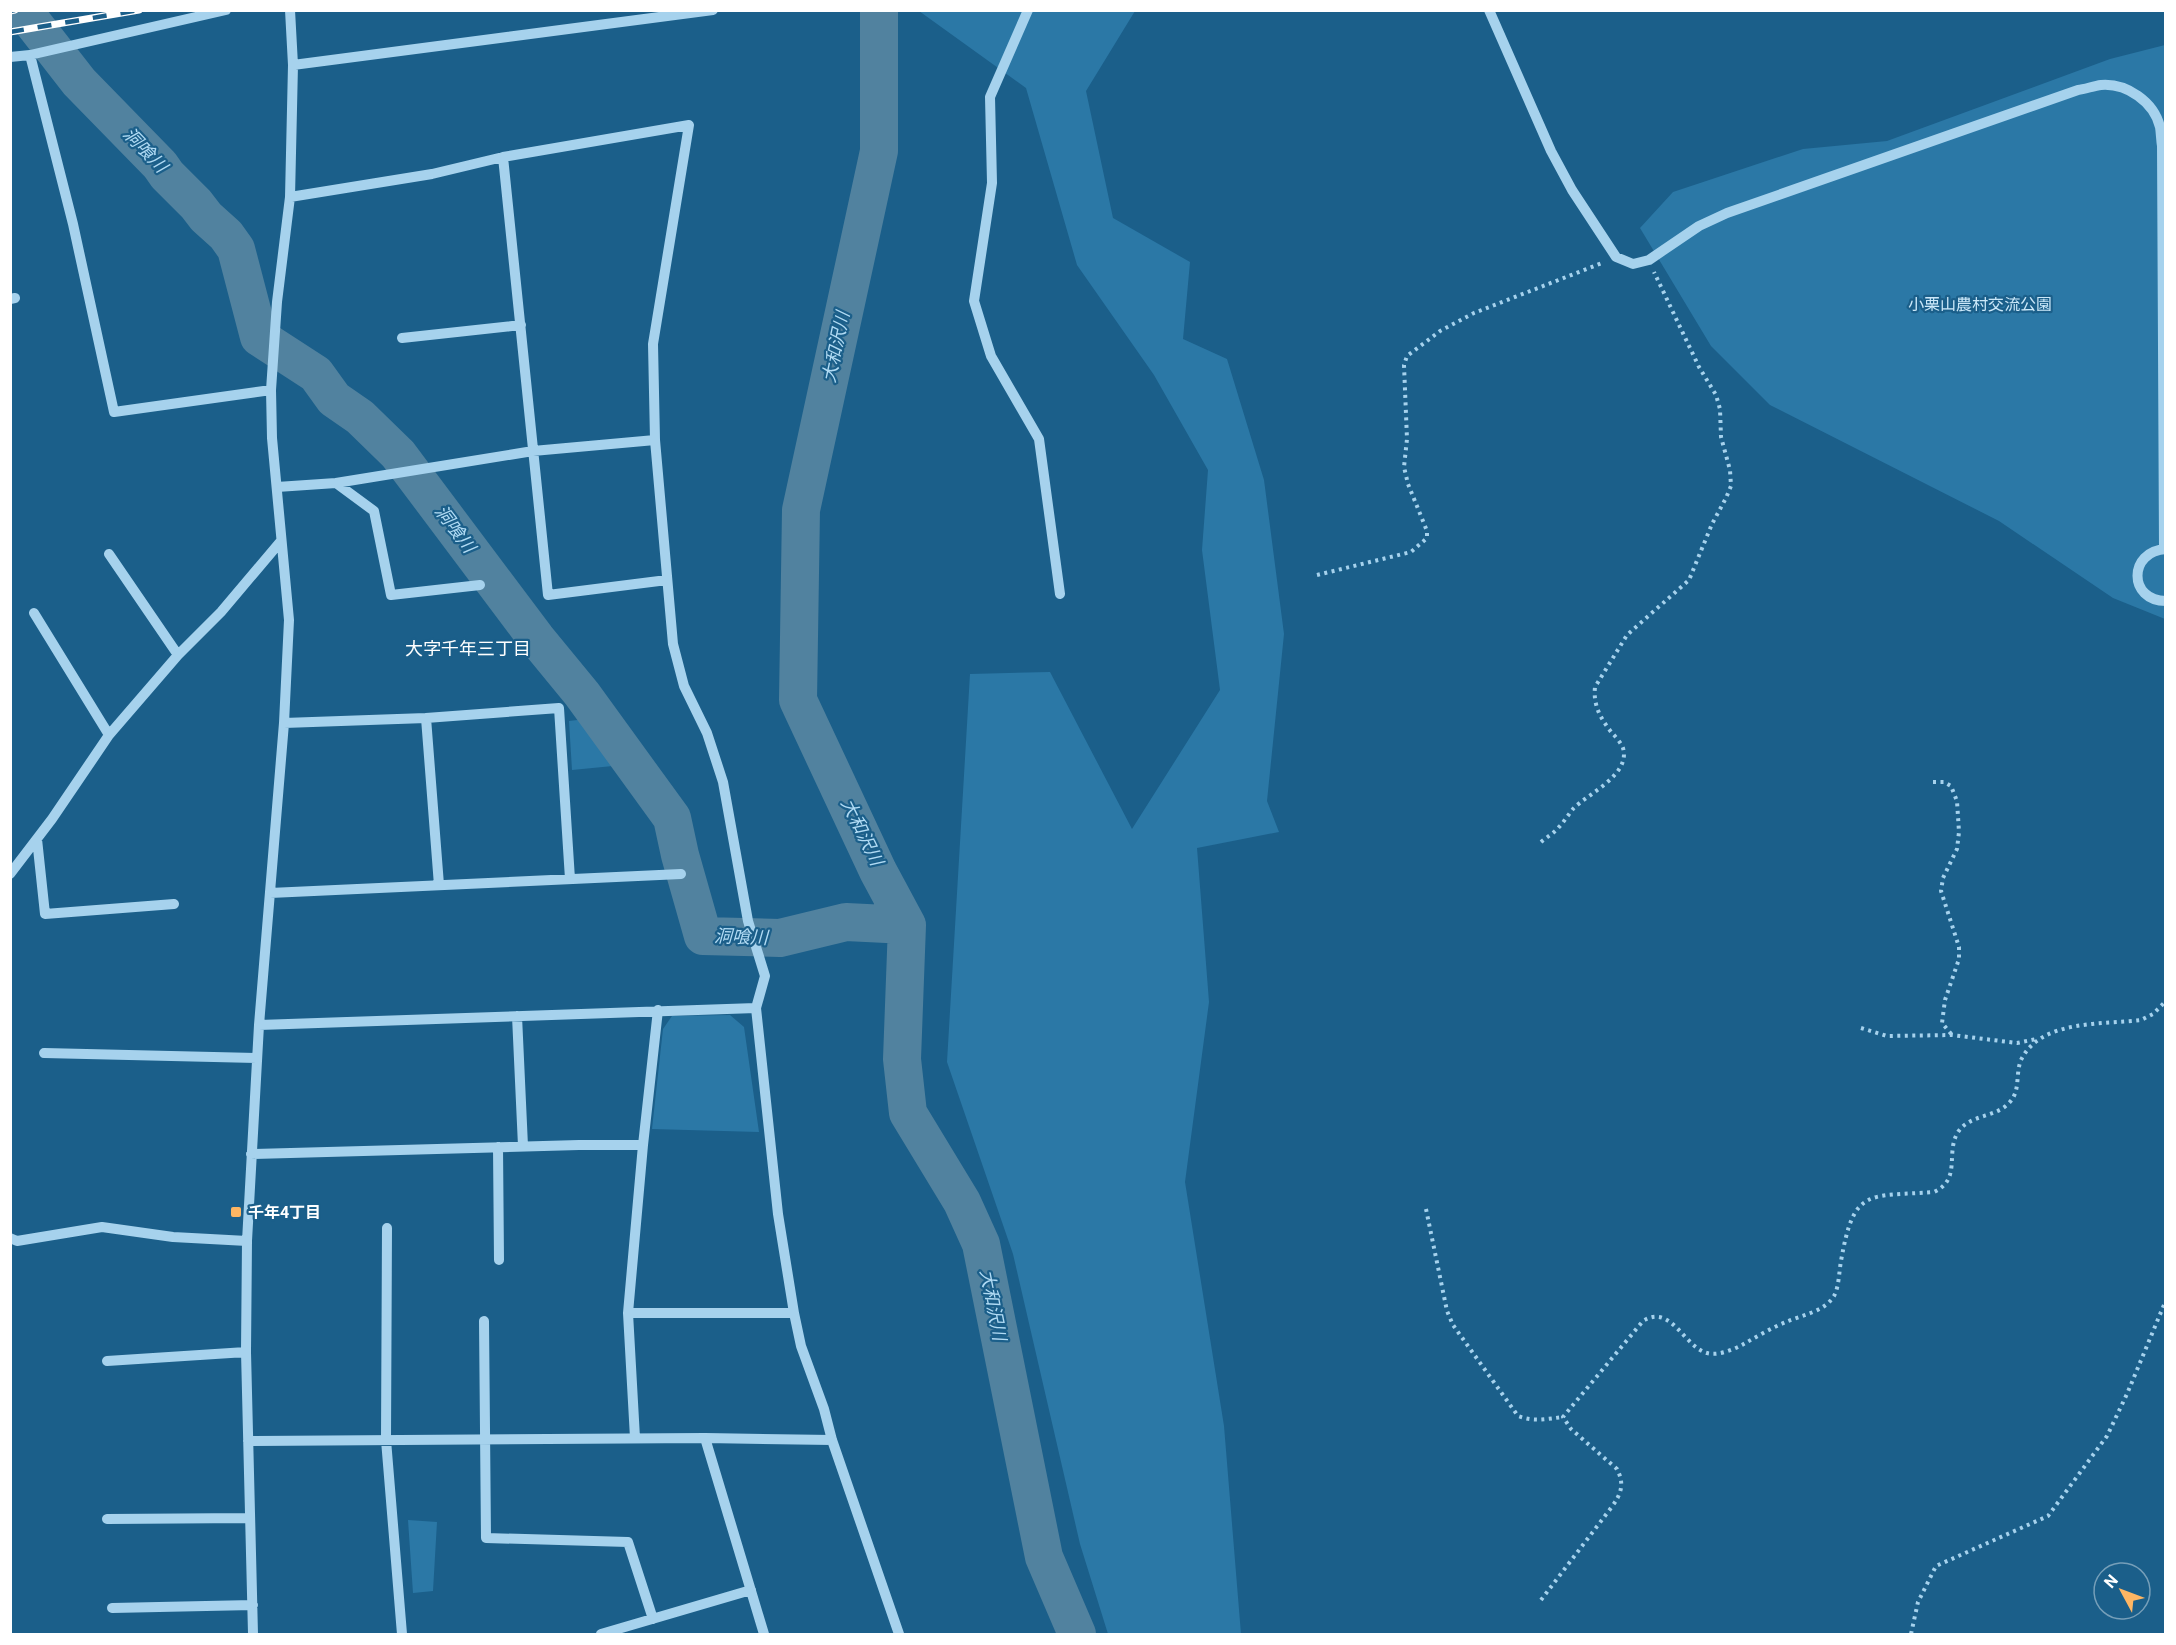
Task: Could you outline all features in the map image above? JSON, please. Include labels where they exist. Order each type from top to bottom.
[{"type":"street","points":[[10,57],[30,56],[226,10]]},
{"type":"street","points":[[253,1635],[246,1352],[248,1241],[259,1025],[284,723],[289,620],[272,438],[271,390],[277,302],[290,197],[293,65],[290,10]]},
{"type":"street","points":[[293,65],[713,10]]},
{"type":"street","points":[[1028,10],[990,97],[992,183],[974,301],[991,356],[1039,439],[1060,594]]},
{"type":"street","points":[[1489,10],[1551,151],[1572,190],[1616,257],[1633,264],[1649,260],[1699,226],[1727,213],[2078,90],[2102,85],[2120,87],[2135,93],[2146,103],[2160,126],[2164,227],[2165,549],[2153,551],[2144,557],[2138,567],[2137,578],[2140,588],[2148,596],[2157,601],[2166,601]]},
{"type":"street","points":[[30,56],[73,224],[114,412],[271,390]]},
{"type":"street","points":[[290,197],[432,174],[504,157],[688,125],[653,344],[655,440],[673,644],[684,686],[707,734],[723,782],[748,921],[765,976],[756,1008],[778,1214],[801,1347],[824,1409],[831,1440],[898,1635]]},
{"type":"street","points":[[504,157],[548,595],[667,580]]},
{"type":"street","points":[[402,338],[521,326]]},
{"type":"street","points":[[277,487],[336,483],[533,451],[655,440]]},
{"type":"street","points":[[336,483],[374,512],[391,595],[480,585]]},
{"type":"street","points":[[10,874],[109,735],[178,655],[221,612],[281,541]]},
{"type":"street","points":[[110,554],[178,655]]},
{"type":"street","points":[[34,613],[109,735]]},
{"type":"street","points":[[284,723],[426,718],[559,708],[570,879]]},
{"type":"street","points":[[426,718],[439,885]]},
{"type":"street","points":[[37,838],[45,914],[174,904]]},
{"type":"street","points":[[270,893],[681,874]]},
{"type":"street","points":[[259,1025],[756,1008]]},
{"type":"street","points":[[635,1438],[628,1313],[658,1010]]},
{"type":"street","points":[[517,1016],[523,1146]]},
{"type":"street","points":[[44,1053],[257,1058]]},
{"type":"street","points":[[251,1154],[643,1145]]},
{"type":"street","points":[[498,1147],[499,1260]]},
{"type":"street","points":[[10,1238],[16,1241],[102,1227],[173,1237],[248,1241]]},
{"type":"street","points":[[387,1228],[386,1440],[402,1635]]},
{"type":"street","points":[[628,1313],[794,1313]]},
{"type":"street","points":[[484,1321],[486,1538],[628,1542],[653,1619]]},
{"type":"street","points":[[107,1361],[246,1352]]},
{"type":"street","points":[[248,1440],[705,1438],[831,1440]]},
{"type":"street","points":[[705,1438],[764,1635]]},
{"type":"street","points":[[107,1519],[250,1518]]},
{"type":"street","points":[[601,1635],[751,1590]]},
{"type":"street","points":[[112,1608],[253,1605]]},
{"type":"path","points":[[1317,575],[1411,552],[1426,538],[1427,531],[1408,484],[1404,467],[1407,439],[1404,365],[1407,356],[1440,331],[1474,313],[1616,257]]},
{"type":"path","points":[[1541,842],[1560,826],[1573,809],[1602,788],[1617,772],[1623,760],[1623,748],[1601,718],[1594,687],[1627,635],[1689,580],[1712,524],[1731,486],[1730,470],[1720,437],[1720,409],[1716,395],[1662,292],[1649,260]]},
{"type":"path","points":[[1933,782],[1944,782],[1951,786],[1957,801],[1957,849],[1943,878],[1941,891],[1959,947],[1959,959],[1945,1000],[1942,1023],[1952,1035]]},
{"type":"path","points":[[1861,1028],[1887,1036],[1952,1035],[2017,1043],[2037,1039],[2058,1029],[2141,1020],[2152,1014],[2166,1001]]},
{"type":"path","points":[[1426,1209],[1447,1311],[1453,1325],[1518,1416],[1540,1421],[1563,1417],[1643,1321],[1649,1318],[1667,1319],[1707,1354],[1733,1349],[1786,1322],[1823,1307],[1833,1297],[1837,1288],[1846,1231],[1854,1212],[1863,1202],[1873,1197],[1934,1192],[1941,1189],[1948,1182],[1958,1132],[1967,1123],[2008,1105],[2015,1096],[2022,1059],[2037,1039]]},
{"type":"path","points":[[1911,1635],[1918,1602],[1936,1566],[2048,1516],[2107,1436],[2166,1300]]},
{"type":"path","points":[[1541,1600],[1620,1496],[1622,1487],[1617,1469],[1571,1429],[1563,1417]]},
{"type":"green space","points":[[919,11],[1135,11],[1086,91],[1113,218],[1190,262],[1183,339],[1227,359],[1264,480],[1284,634],[1267,801],[1279,832],[1197,848],[1209,1002],[1185,1182],[1224,1426],[1241,1634],[1108,1634],[1080,1544],[1013,1254],[947,1062],[970,674],[1050,672],[1132,829],[1220,690],[1202,550],[1208,470],[1154,375],[1077,265],[1026,88]]},
{"type":"green space","name":"小栗山農村交流公園","points":[[2165,45],[2165,619],[2113,598],[1999,521],[1770,405],[1711,346],[1640,228],[1673,192],[1803,149],[1887,141],[2110,59]]},
{"type":"green space","points":[[594,718],[623,765],[572,770],[569,721]]},
{"type":"green space","points":[[730,1015],[744,1027],[759,1132],[652,1129],[663,1029],[672,1016]]},
{"type":"green space","points":[[408,1520],[437,1522],[433,1591],[413,1593]]},
{"type":"waterway","name":"洞喰川","points":[[23,10],[79,82],[160,165],[206,217],[226,235],[236,249],[259,337],[316,374],[334,399],[360,417],[398,454],[536,638],[582,694],[672,818],[703,936],[780,938],[846,922],[907,925]]},
{"type":"waterway","name":"大和沢川","points":[[879,10],[879,151],[801,510],[798,700],[878,871],[907,925],[902,1059],[908,1113],[962,1202],[981,1244],[1044,1557],[1077,1634]]},
{"type":"railway","points":[[10,11],[15,10]]},
{"type":"railway","points":[[10,32],[139,10]]},
{"type":"place","name":"千年4丁目","points":[[236,1212]]},
{"type":"district","name":"大字千年三丁目","points":[[468,649]]}]
